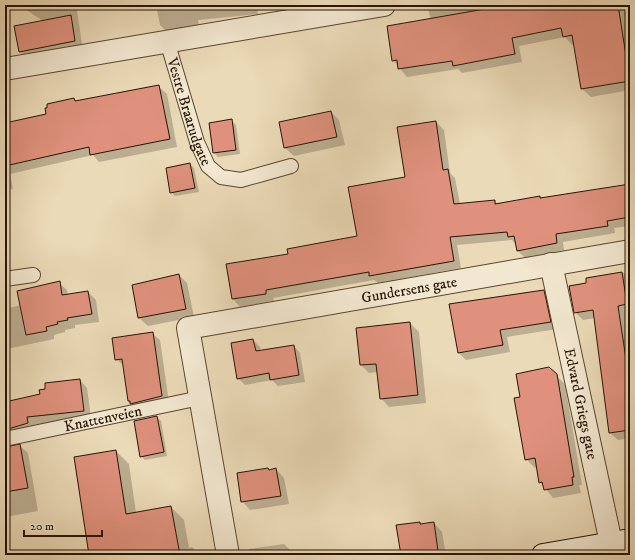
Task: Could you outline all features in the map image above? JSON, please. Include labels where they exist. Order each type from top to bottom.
[{"type":"street","name":"Vestre Braarudgate","points":[[5,69],[384,5]]},
{"type":"street","name":"Gundersens gate","points":[[200,398],[188,328],[630,251]]},
{"type":"street","name":"Edvard Griegs gate","points":[[550,264],[621,541]]},
{"type":"street","points":[[200,398],[228,555]]},
{"type":"street","points":[[543,555],[621,541]]},
{"type":"lane","name":"Vestre Braarudgate","points":[[167,41],[197,142],[208,166],[221,177],[241,180],[291,166]]},
{"type":"lane","points":[[5,279],[33,275]]},
{"type":"lane","name":"Knattenveien","points":[[5,439],[200,398]]},
{"type":"building","points":[[508,5],[618,5],[630,81],[581,89],[572,35],[563,37],[561,28],[512,38],[515,54],[453,66],[452,61],[398,69],[397,60],[392,61],[387,26]]},
{"type":"building","points":[[71,15],[75,41],[19,52],[14,26]]},
{"type":"building","points":[[159,85],[170,139],[90,155],[89,147],[5,166],[5,123],[46,114],[45,108],[47,108],[47,104],[74,98],[75,101]]},
{"type":"building","points":[[331,111],[337,137],[284,148],[279,122]]},
{"type":"building","points":[[232,119],[236,150],[213,153],[209,123]]},
{"type":"building","points":[[436,121],[443,170],[448,169],[454,204],[495,200],[495,204],[540,196],[540,198],[630,184],[630,217],[607,221],[608,226],[556,234],[557,243],[517,251],[514,236],[508,237],[507,232],[450,237],[454,261],[369,276],[369,272],[266,290],[266,294],[232,299],[226,264],[288,254],[287,249],[357,236],[348,187],[405,177],[397,127]]},
{"type":"building","points":[[190,163],[195,188],[170,193],[166,168]]},
{"type":"building","points":[[622,272],[627,304],[618,306],[630,386],[630,430],[609,433],[593,310],[574,313],[569,286],[586,283],[586,278]]},
{"type":"building","points":[[179,274],[186,309],[138,318],[132,285]]},
{"type":"building","points":[[60,281],[62,295],[88,291],[92,314],[67,318],[68,320],[57,322],[58,324],[46,327],[47,331],[26,335],[17,291]]},
{"type":"building","points":[[544,290],[551,322],[500,330],[503,345],[458,353],[449,304]]},
{"type":"building","points":[[410,322],[418,395],[380,399],[376,364],[360,365],[356,328]]},
{"type":"building","points":[[153,332],[162,396],[130,404],[130,401],[128,401],[122,359],[115,360],[112,338]]},
{"type":"building","points":[[253,339],[256,351],[294,345],[299,375],[270,380],[269,373],[237,379],[231,343]]},
{"type":"building","points":[[549,367],[557,374],[574,477],[572,477],[573,485],[544,490],[542,482],[539,483],[535,458],[525,460],[514,398],[520,397],[516,374]]},
{"type":"building","points":[[80,379],[84,411],[27,417],[28,423],[5,430],[5,402],[40,394],[39,390],[45,389],[45,383]]},
{"type":"building","points":[[157,416],[164,452],[140,457],[134,421]]},
{"type":"building","points":[[20,444],[28,488],[5,492],[5,447]]},
{"type":"building","points":[[116,450],[126,514],[171,506],[180,555],[89,555],[74,457]]},
{"type":"building","points":[[268,468],[269,470],[276,468],[281,496],[241,502],[237,473]]},
{"type":"building","points":[[420,522],[420,524],[434,522],[438,551],[435,551],[435,555],[401,555],[396,525]]}]
